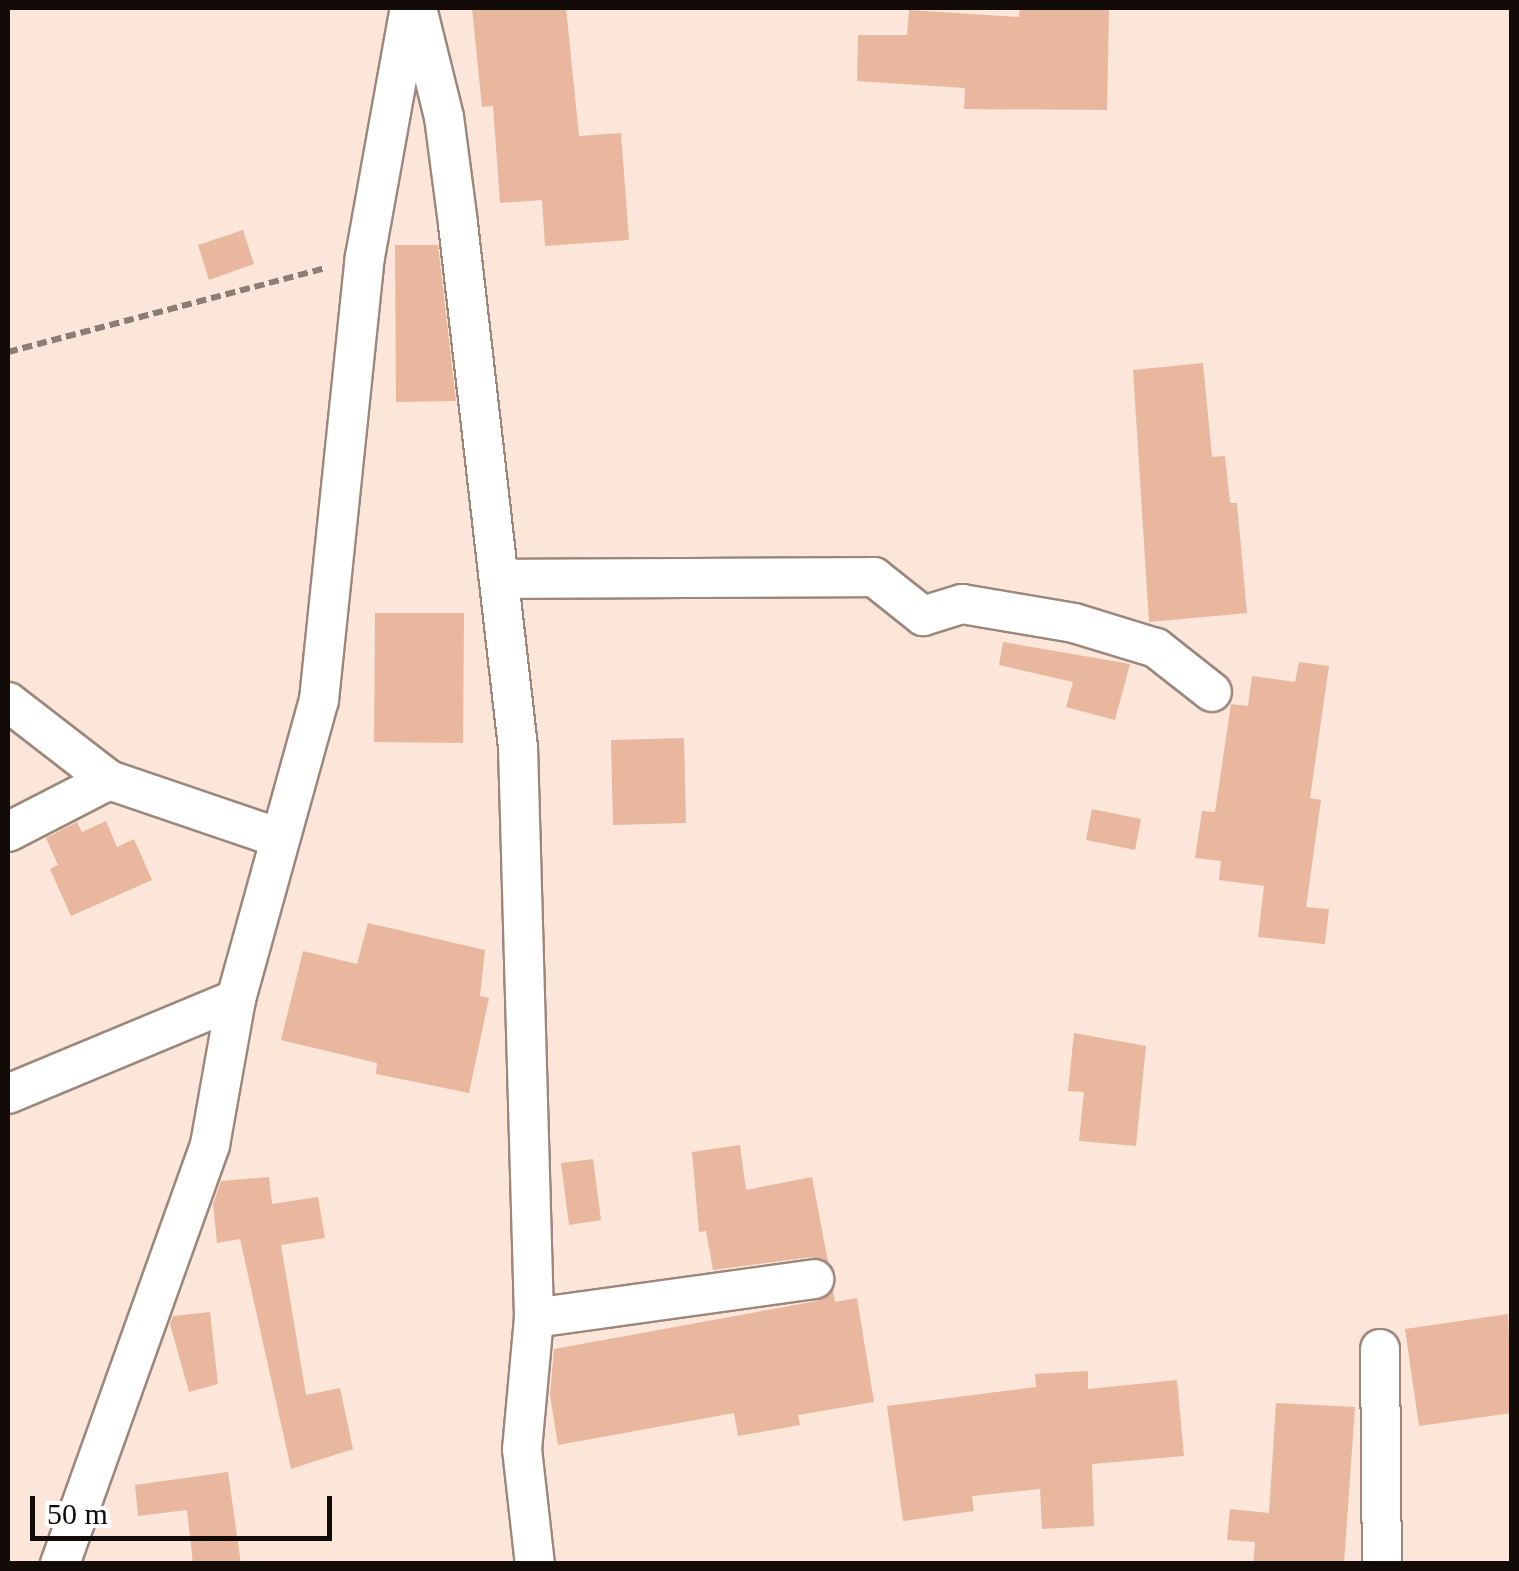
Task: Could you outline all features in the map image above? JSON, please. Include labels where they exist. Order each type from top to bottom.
[{"type":"street","points":[[60,1564],[210,1145],[236,1000],[276,837],[319,700],[364,257],[410,8]]},
{"type":"street","points":[[417,8],[444,117],[518,747],[534,1318],[522,1449],[535,1564]]},
{"type":"street","points":[[498,579],[874,577],[923,616],[962,604],[1074,624],[1156,648],[1212,692]]},
{"type":"street","points":[[8,702],[109,780],[276,837]]},
{"type":"street","points":[[8,832],[109,780]]},
{"type":"street","points":[[8,1094],[236,1000]]},
{"type":"street","points":[[534,1318],[814,1279]]},
{"type":"street","points":[[1380,1349],[1382,1564]]},
{"type":"path","points":[[8,352],[364,257]]},
{"type":"building","points":[[472,8],[566,8],[579,136],[621,133],[629,240],[545,246],[542,200],[500,203],[493,106],[482,107]]},
{"type":"building","points":[[1020,8],[1109,8],[1107,110],[964,109],[965,88],[857,81],[858,35],[907,35],[909,10],[1019,17]]},
{"type":"building","points":[[243,230],[254,264],[209,280],[198,245]]},
{"type":"building","points":[[395,245],[438,245],[456,401],[396,402]]},
{"type":"building","points":[[1203,363],[1212,457],[1225,456],[1230,503],[1237,503],[1247,613],[1149,622],[1133,370]]},
{"type":"building","points":[[375,613],[464,613],[463,743],[374,742]]},
{"type":"building","points":[[1003,642],[1130,664],[1115,720],[1066,707],[1073,682],[999,665]]},
{"type":"building","points":[[1299,662],[1329,666],[1310,798],[1321,800],[1306,907],[1329,909],[1325,944],[1258,937],[1264,886],[1219,880],[1221,861],[1195,858],[1202,811],[1215,812],[1231,704],[1248,706],[1252,676],[1295,682]]},
{"type":"building","points":[[684,738],[686,823],[613,825],[611,740]]},
{"type":"building","points":[[1092,809],[1141,819],[1135,850],[1086,840]]},
{"type":"building","points":[[106,821],[117,847],[134,839],[152,880],[71,916],[50,869],[58,865],[46,838],[77,822],[82,832]]},
{"type":"building","points":[[368,923],[485,950],[480,996],[489,998],[469,1093],[376,1074],[377,1063],[281,1040],[303,951],[357,964]]},
{"type":"building","points":[[1074,1033],[1146,1046],[1136,1146],[1079,1141],[1084,1092],[1068,1091]]},
{"type":"building","points":[[740,1145],[746,1190],[812,1177],[828,1262],[811,1257],[713,1270],[706,1231],[699,1232],[692,1152]]},
{"type":"building","points":[[593,1159],[601,1220],[569,1225],[561,1163]]},
{"type":"building","points":[[269,1177],[272,1204],[318,1197],[325,1238],[281,1245],[306,1395],[340,1388],[353,1449],[291,1469],[240,1239],[217,1243],[213,1204],[221,1181]]},
{"type":"building","points":[[833,1290],[835,1302],[857,1298],[874,1402],[798,1415],[800,1425],[738,1436],[734,1413],[558,1445],[550,1395],[554,1349],[817,1301]]},
{"type":"building","points":[[210,1312],[218,1384],[189,1392],[170,1324],[173,1316]]},
{"type":"building","points":[[1508,1314],[1512,1413],[1419,1426],[1405,1329]]},
{"type":"building","points":[[1088,1371],[1088,1389],[1177,1380],[1184,1456],[1092,1464],[1094,1526],[1042,1529],[1040,1489],[972,1496],[974,1511],[903,1521],[887,1406],[1036,1387],[1035,1374]]},
{"type":"building","points":[[1276,1403],[1355,1407],[1344,1564],[1253,1564],[1255,1542],[1227,1540],[1230,1509],[1269,1513]]},
{"type":"building","points":[[228,1472],[241,1564],[193,1564],[187,1510],[138,1516],[135,1485]]}]
